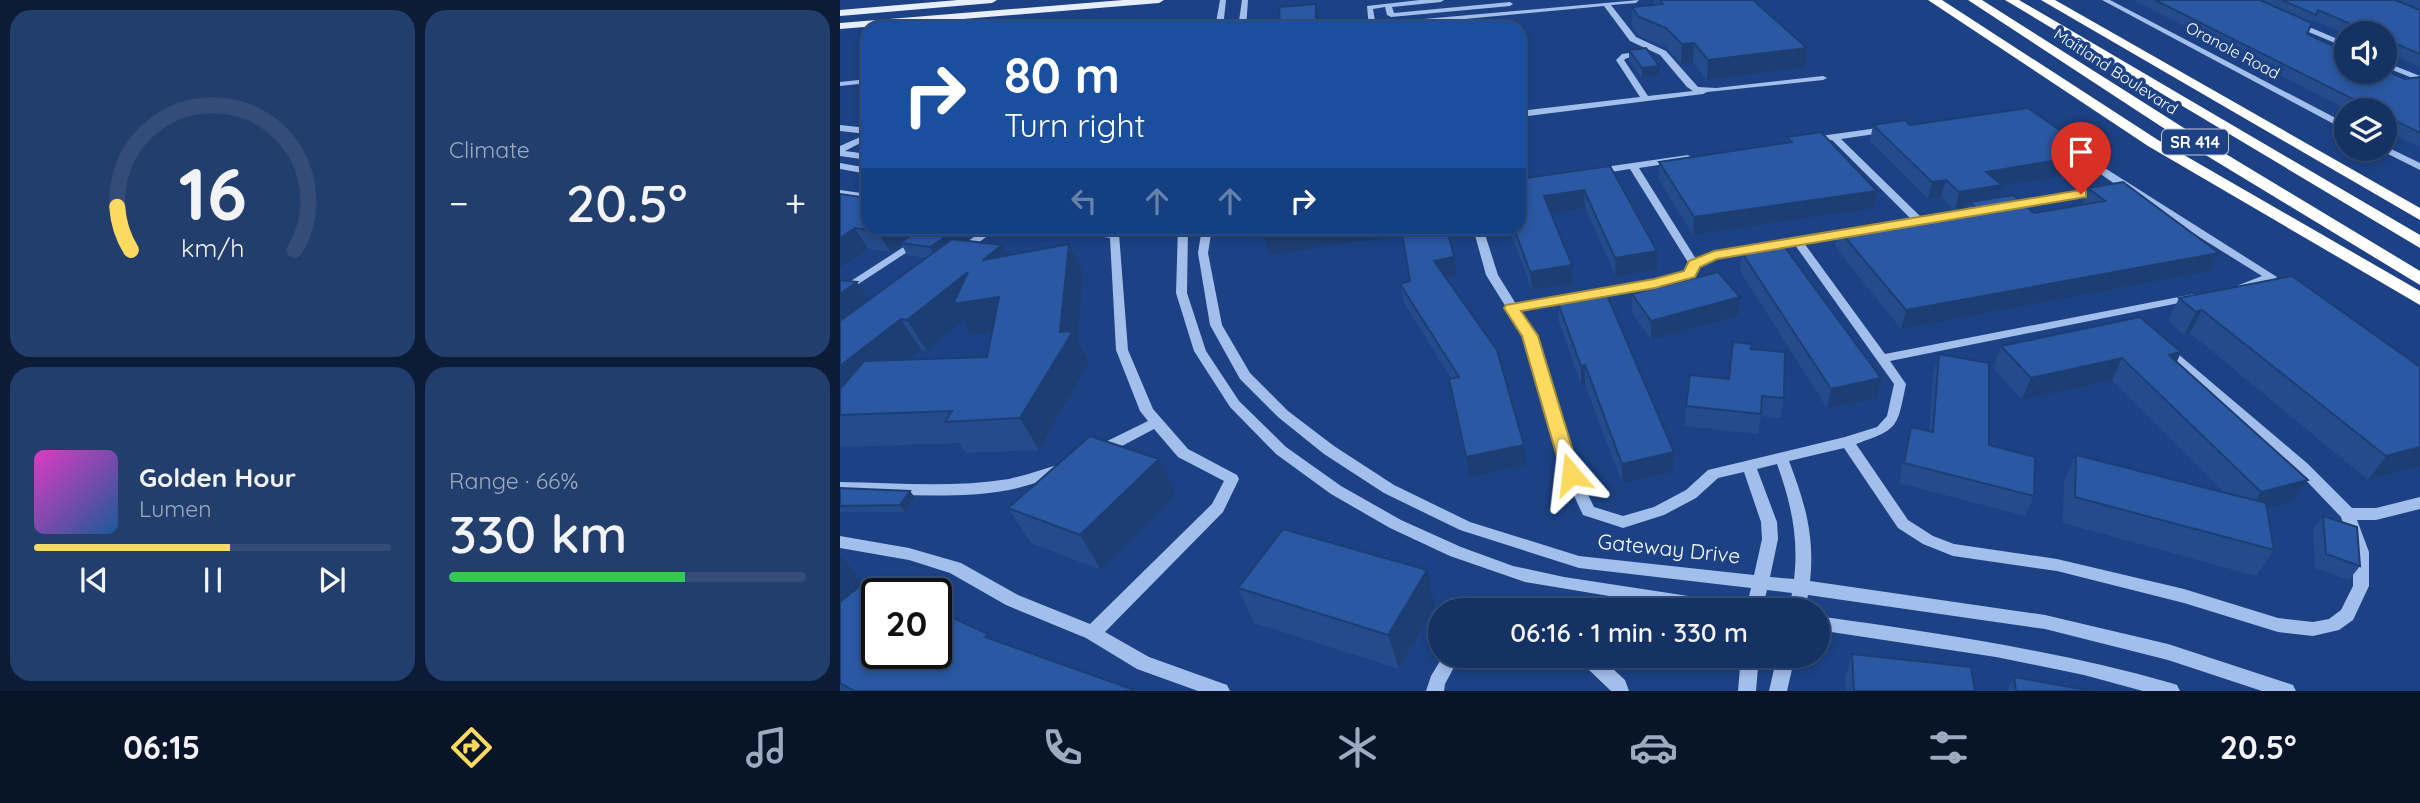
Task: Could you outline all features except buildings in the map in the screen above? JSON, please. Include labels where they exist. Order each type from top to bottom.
[{"type":"highway","points":[[1934,0],[2153,143],[2420,299]]},
{"type":"highway","name":"Maitland Boulevard","points":[[1973,0],[2200,145],[2420,279]]},
{"type":"highway","name":"Maitland Boulevard","points":[[2011,0],[2420,243]]},
{"type":"highway","points":[[2047,0],[2420,215]]},
{"type":"main road","points":[[840,13],[992,0]]},
{"type":"main road","points":[[901,21],[1159,0]]},
{"type":"main road","points":[[840,26],[861,24]]},
{"type":"street","points":[[1220,21],[1223,0]]},
{"type":"street","points":[[1243,21],[1245,0]]},
{"type":"street","points":[[1372,21],[1369,7],[1441,0]]},
{"type":"street","name":"Oranole Road","points":[[2105,0],[2334,121]]},
{"type":"street","points":[[1438,21],[1636,1]]},
{"type":"street","points":[[1388,5],[1391,15],[1509,2],[1515,13]]},
{"type":"street","points":[[1606,4],[1633,39],[1661,51],[1690,85],[1716,90]]},
{"type":"street","points":[[2290,21],[2334,40]]},
{"type":"street","points":[[1646,99],[1620,60],[1625,56],[1661,51]]},
{"type":"street","points":[[2397,69],[2420,79]]},
{"type":"street","points":[[1526,113],[1823,78]]},
{"type":"street","points":[[840,84],[861,82]]},
{"type":"street","points":[[840,128],[861,132]]},
{"type":"street","points":[[1808,141],[1901,128]]},
{"type":"street","points":[[1834,137],[1919,221]]},
{"type":"street","points":[[840,151],[861,138]]},
{"type":"street","points":[[2072,150],[2125,187],[2276,280],[2225,290]]},
{"type":"street","points":[[840,151],[861,156]]},
{"type":"street","points":[[2397,155],[2420,167]]},
{"type":"street","points":[[1582,173],[1700,156]]},
{"type":"street","points":[[840,166],[861,170]]},
{"type":"street","points":[[1633,166],[1694,264]]},
{"type":"street","points":[[1511,308],[1655,283],[1690,274],[1694,264],[1714,256],[2125,187]]},
{"type":"street","points":[[840,193],[861,196]]},
{"type":"street","points":[[840,293],[928,235]]},
{"type":"street","points":[[949,259],[983,235]]},
{"type":"street","points":[[1092,633],[1217,508],[1232,479],[1183,453],[1147,411],[1122,350],[1115,236],[1109,235]]},
{"type":"street","points":[[1182,235],[1178,280],[1190,332],[1217,381],[1240,410],[1295,464],[1418,536],[1514,572],[1659,598]]},
{"type":"street","name":"Gateway Drive","points":[[1208,235],[1203,253],[1216,325],[1245,376],[1283,414],[1320,443],[1389,489],[1465,526],[1579,562],[1801,587],[2045,622],[2168,652],[2287,691]]},
{"type":"street","points":[[1480,235],[1492,275],[1530,336],[1571,474],[1588,511],[1623,522],[1659,511],[1681,499],[1713,474],[1847,442],[1882,430],[1893,417],[1900,383],[1798,242]]},
{"type":"street","points":[[1882,359],[2128,316],[2212,293]]},
{"type":"street","points":[[1847,442],[1903,524],[1928,540],[1953,550],[2057,565],[2172,593],[2278,625],[2313,629],[2333,625],[2347,615],[2361,586],[2361,552],[2348,514],[2303,468],[2153,338]]},
{"type":"street","points":[[840,487],[954,488],[1007,485],[1051,473],[1156,422]]},
{"type":"street","points":[[1781,457],[1801,509],[1804,526],[1806,560],[1799,598]]},
{"type":"street","points":[[1749,465],[1769,522],[1770,539],[1757,598]]},
{"type":"street","points":[[2348,514],[2376,514],[2420,503]]},
{"type":"street","points":[[840,542],[909,554],[955,568],[1012,600],[1092,633],[1143,663],[1221,691]]},
{"type":"street","points":[[1830,625],[1940,640],[2118,674],[2171,691]]},
{"type":"street","points":[[1435,691],[1445,668]]},
{"type":"street","points":[[1599,668],[1619,686],[1620,691]]},
{"type":"street","points":[[1747,691],[1749,668]]},
{"type":"street","points":[[1778,691],[1783,668]]},
{"type":"route","points":[[1571,474],[1530,336],[1511,308],[1655,283],[1690,274],[1694,264],[1714,256],[2081,194]]}]
